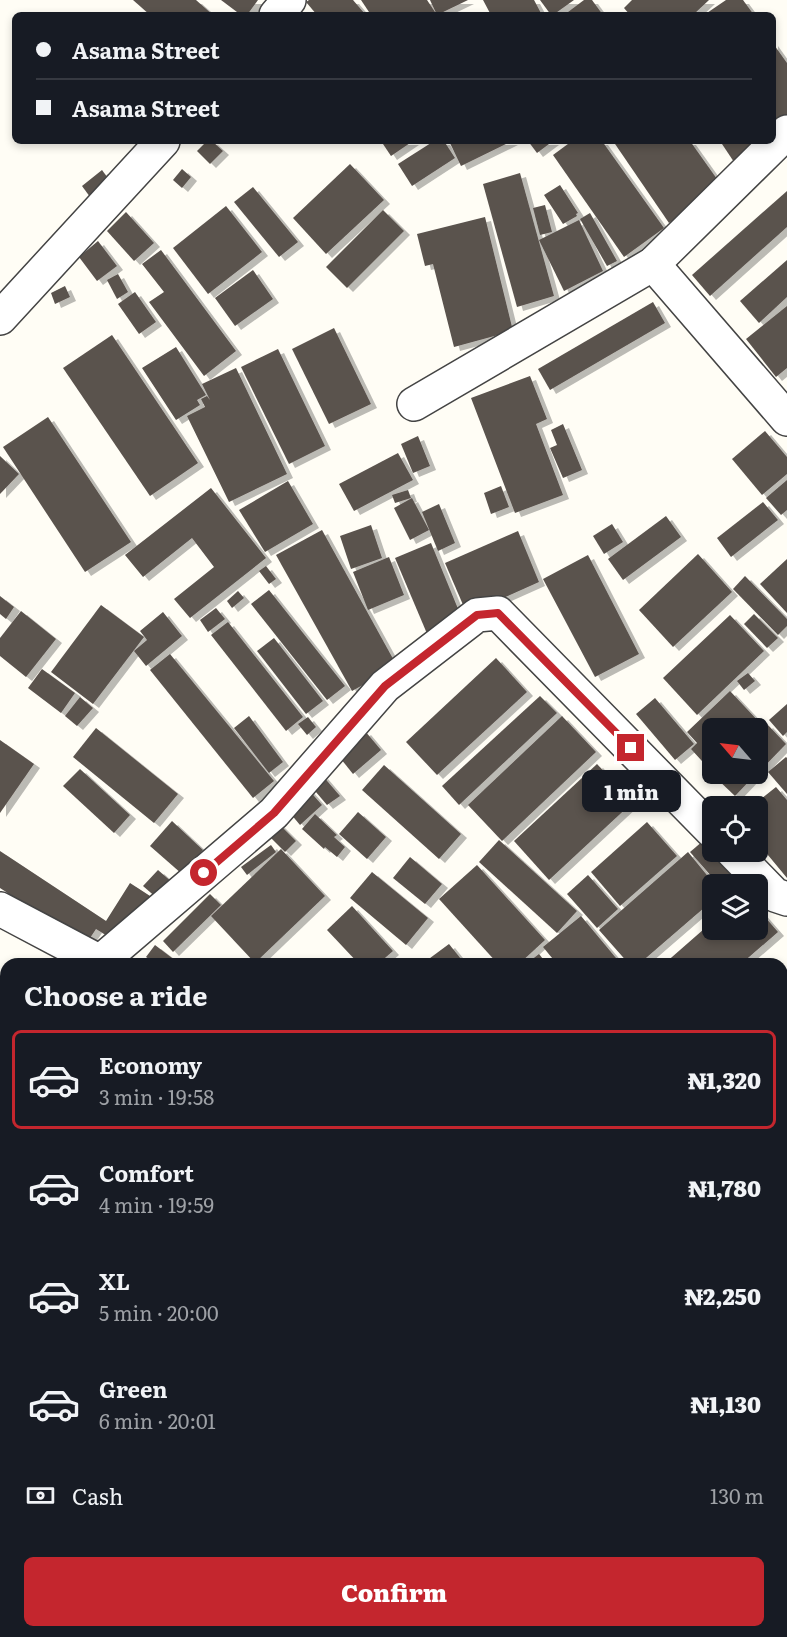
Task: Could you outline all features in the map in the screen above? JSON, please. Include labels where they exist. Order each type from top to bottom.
[{"type":"street","points":[[279,12],[289,0]]},
{"type":"street","points":[[776,143],[787,132]]},
{"type":"street","points":[[0,318],[160,144]]},
{"type":"street","points":[[414,404],[653,264],[775,144]]},
{"type":"street","points":[[653,264],[787,419]]},
{"type":"street","points":[[108,958],[274,813],[385,686],[477,615],[498,613],[702,821]]},
{"type":"street","points":[[743,862],[775,895],[787,899]]},
{"type":"street","points":[[0,909],[93,958]]},
{"type":"building","points":[[133,0],[196,0],[210,12],[147,12]]},
{"type":"building","points":[[221,0],[258,0],[249,12],[237,12]]},
{"type":"building","points":[[309,0],[353,0],[363,12],[314,12],[306,2]]},
{"type":"building","points":[[361,0],[427,0],[435,12],[369,12]]},
{"type":"building","points":[[430,0],[468,0],[443,12],[436,12]]},
{"type":"building","points":[[483,0],[534,0],[540,12],[489,12]]},
{"type":"building","points":[[540,0],[574,0],[557,12],[549,12]]},
{"type":"building","points":[[584,0],[592,0],[601,12],[568,12]]},
{"type":"building","points":[[632,0],[709,0],[696,12],[627,12],[624,8]]},
{"type":"building","points":[[726,0],[743,0],[752,12],[708,12]]},
{"type":"building","points":[[776,48],[787,63],[787,118],[776,126]]},
{"type":"building","points":[[204,144],[215,144],[223,151],[210,164],[197,151]]},
{"type":"building","points":[[383,144],[409,144],[391,156]]},
{"type":"building","points":[[429,144],[446,144],[455,158],[412,186],[398,164]]},
{"type":"building","points":[[450,144],[506,144],[461,166]]},
{"type":"building","points":[[530,144],[549,144],[537,153]]},
{"type":"building","points":[[568,144],[604,144],[664,228],[624,257],[553,155]]},
{"type":"building","points":[[615,144],[692,144],[722,186],[669,223]]},
{"type":"building","points":[[722,144],[768,144],[736,165]]},
{"type":"building","points":[[350,164],[384,200],[326,254],[293,218]]},
{"type":"building","points":[[182,169],[191,177],[182,188],[173,180]]},
{"type":"building","points":[[102,170],[113,185],[93,201],[82,186]]},
{"type":"building","points":[[520,173],[554,296],[517,307],[483,184]]},
{"type":"building","points":[[560,185],[578,213],[577,216],[563,224],[544,195]]},
{"type":"building","points":[[253,187],[298,242],[279,257],[234,202]]},
{"type":"building","points":[[787,191],[787,227],[710,296],[692,275]]},
{"type":"building","points":[[545,205],[552,232],[540,235],[533,208]]},
{"type":"building","points":[[226,206],[262,252],[208,294],[173,248]]},
{"type":"building","points":[[383,210],[404,231],[347,288],[326,267]]},
{"type":"building","points":[[126,212],[154,243],[134,261],[107,231]]},
{"type":"building","points":[[590,213],[617,261],[607,266],[580,219]]},
{"type":"building","points":[[485,217],[513,331],[454,347],[433,264],[425,266],[417,234]]},
{"type":"building","points":[[579,220],[603,271],[564,291],[539,240]]},
{"type":"building","points":[[98,241],[117,266],[97,281],[79,257]]},
{"type":"building","points":[[161,250],[236,351],[204,376],[149,302],[164,292],[142,264]]},
{"type":"building","points":[[787,260],[787,297],[759,323],[740,301]]},
{"type":"building","points":[[253,270],[273,299],[235,326],[215,298]]},
{"type":"building","points":[[118,274],[128,292],[117,299],[107,280]]},
{"type":"building","points":[[65,286],[70,297],[55,304],[51,293]]},
{"type":"building","points":[[135,292],[156,322],[139,334],[118,304]]},
{"type":"building","points":[[653,302],[665,323],[550,390],[538,369]]},
{"type":"building","points":[[787,306],[787,368],[776,377],[746,339]]},
{"type":"building","points":[[334,328],[371,404],[329,424],[292,349]]},
{"type":"building","points":[[112,335],[198,463],[150,496],[63,368]]},
{"type":"building","points":[[176,347],[206,395],[197,400],[200,405],[176,420],[142,368]]},
{"type":"building","points":[[278,349],[325,446],[289,464],[241,367]]},
{"type":"building","points":[[236,368],[287,474],[229,502],[187,416],[205,407],[201,399],[207,396],[210,400],[202,384]]},
{"type":"building","points":[[530,376],[547,419],[536,424],[563,495],[515,513],[471,398]]},
{"type":"building","points":[[48,417],[131,542],[85,572],[3,447]]},
{"type":"building","points":[[563,424],[582,470],[563,478],[550,448],[557,445],[551,430]]},
{"type":"building","points":[[765,431],[787,457],[787,474],[762,495],[732,459]]},
{"type":"building","points":[[418,436],[430,466],[413,473],[401,444]]},
{"type":"building","points":[[398,453],[413,480],[354,511],[339,484]]},
{"type":"building","points":[[0,456],[19,474],[0,494]]},
{"type":"building","points":[[787,480],[787,510],[781,515],[766,498]]},
{"type":"building","points":[[288,481],[313,524],[265,552],[239,510]]},
{"type":"building","points":[[501,486],[509,507],[491,514],[484,493]]},
{"type":"building","points":[[211,488],[266,558],[190,618],[174,599],[214,567],[192,538],[143,577],[125,555]]},
{"type":"building","points":[[408,490],[411,498],[395,503],[392,495]]},
{"type":"building","points":[[412,498],[429,530],[410,540],[394,508]]},
{"type":"building","points":[[763,502],[778,520],[731,557],[717,538]]},
{"type":"building","points":[[439,504],[455,543],[438,551],[422,512]]},
{"type":"building","points":[[666,516],[681,537],[623,580],[608,559]]},
{"type":"building","points":[[612,524],[623,542],[604,554],[593,536]]},
{"type":"building","points":[[371,525],[382,558],[351,569],[340,536]]},
{"type":"building","points":[[322,530],[397,666],[352,691],[276,555]]},
{"type":"building","points":[[518,531],[539,582],[467,614],[445,563]]},
{"type":"building","points":[[431,543],[463,621],[428,636],[395,558]]},
{"type":"building","points":[[698,554],[732,592],[673,647],[639,610]]},
{"type":"building","points":[[588,555],[639,654],[595,677],[543,579]]},
{"type":"building","points":[[389,557],[404,595],[368,610],[353,572]]},
{"type":"building","points":[[787,559],[787,613],[760,584]]},
{"type":"building","points":[[266,566],[276,579],[269,584],[259,571]]},
{"type":"building","points":[[745,576],[787,619],[787,626],[778,635],[733,589]]},
{"type":"building","points":[[269,590],[345,686],[327,700],[251,604]]},
{"type":"building","points":[[238,591],[244,598],[232,608],[227,601]]},
{"type":"building","points":[[0,596],[14,607],[6,619],[0,614]]},
{"type":"building","points":[[101,605],[144,637],[93,704],[51,672]]},
{"type":"building","points":[[216,608],[225,619],[208,632],[200,620]]},
{"type":"building","points":[[21,611],[56,639],[26,677],[0,656],[0,638]]},
{"type":"building","points":[[163,612],[182,636],[146,666],[134,651],[147,640],[140,631]]},
{"type":"building","points":[[754,614],[778,638],[767,648],[744,624]]},
{"type":"building","points":[[730,615],[764,651],[697,715],[663,678]]},
{"type":"building","points":[[228,622],[303,717],[286,731],[211,635]]},
{"type":"building","points":[[274,638],[323,701],[306,714],[257,651]]},
{"type":"building","points":[[170,654],[274,781],[253,798],[150,670]]},
{"type":"building","points":[[496,658],[527,692],[437,775],[406,742]]},
{"type":"building","points":[[42,669],[75,693],[61,713],[28,688]]},
{"type":"building","points":[[748,673],[755,681],[744,690],[737,681]]},
{"type":"building","points":[[730,691],[755,718],[702,718],[702,761],[691,749],[697,743],[687,732]]},
{"type":"building","points":[[540,696],[557,713],[459,805],[442,786]]},
{"type":"building","points":[[80,697],[93,708],[77,726],[65,716]]},
{"type":"building","points":[[655,698],[694,744],[675,760],[636,714]]},
{"type":"building","points":[[787,704],[787,732],[783,736],[769,720]]},
{"type":"building","points":[[249,716],[283,762],[269,773],[234,728]]},
{"type":"building","points":[[562,716],[596,752],[502,841],[468,805]]},
{"type":"building","points":[[308,717],[316,727],[307,735],[298,724]]},
{"type":"building","points":[[768,725],[786,744],[768,763]]},
{"type":"building","points":[[96,728],[178,794],[154,823],[73,757]]},
{"type":"building","points":[[365,731],[381,750],[353,774],[337,754]]},
{"type":"building","points":[[0,740],[34,764],[0,813]]},
{"type":"building","points":[[787,758],[787,794],[768,772]]},
{"type":"building","points":[[597,764],[633,802],[549,880],[514,841]]},
{"type":"building","points":[[384,765],[461,834],[439,859],[362,790]]},
{"type":"building","points":[[80,769],[130,815],[114,833],[63,786]]},
{"type":"building","points":[[322,775],[340,796],[327,805],[310,785]]},
{"type":"building","points":[[722,784],[746,784],[735,796]]},
{"type":"building","points":[[776,787],[787,800],[787,878],[768,855],[768,796],[765,796]]},
{"type":"building","points":[[307,788],[322,805],[300,825],[285,807]]},
{"type":"building","points":[[358,812],[386,837],[367,859],[339,834]]},
{"type":"building","points":[[315,814],[337,835],[334,837],[345,847],[337,857],[325,847],[324,849],[302,829]]},
{"type":"building","points":[[274,819],[296,841],[285,852],[263,830]]},
{"type":"building","points":[[172,821],[203,850],[182,874],[150,846]]},
{"type":"building","points":[[647,822],[677,856],[620,906],[591,872]]},
{"type":"building","points":[[499,840],[577,911],[557,933],[479,862]]},
{"type":"building","points":[[702,842],[702,862],[722,862],[732,874],[709,874],[690,852]]},
{"type":"building","points":[[271,845],[276,852],[247,875],[241,867]]},
{"type":"building","points":[[281,849],[325,896],[260,958],[250,958],[211,916]]},
{"type":"building","points":[[0,851],[106,921],[130,883],[150,896],[119,943],[96,929],[86,944],[0,888]]},
{"type":"building","points":[[688,852],[706,874],[702,874],[702,910],[646,958],[624,958],[599,930]]},
{"type":"building","points":[[410,857],[442,884],[425,904],[393,878]]},
{"type":"building","points":[[477,865],[545,940],[526,958],[493,958],[439,899]]},
{"type":"building","points":[[158,870],[173,883],[158,899],[143,886]]},
{"type":"building","points":[[372,872],[428,918],[406,945],[350,898]]},
{"type":"building","points":[[588,875],[618,909],[597,928],[567,894]]},
{"type":"building","points":[[210,894],[221,905],[173,952],[163,941]]},
{"type":"building","points":[[352,906],[393,951],[385,958],[353,958],[327,930]]},
{"type":"building","points":[[581,916],[616,958],[552,958],[543,947]]},
{"type":"building","points":[[768,920],[778,932],[748,958],[671,958],[702,931],[702,940],[768,940]]},
{"type":"building","points":[[449,944],[460,958],[430,958]]},
{"type":"building","points":[[155,945],[172,958],[147,958]]},
{"type":"route","points":[[204,873],[274,813],[385,686],[477,615],[498,613],[631,748]]}]
